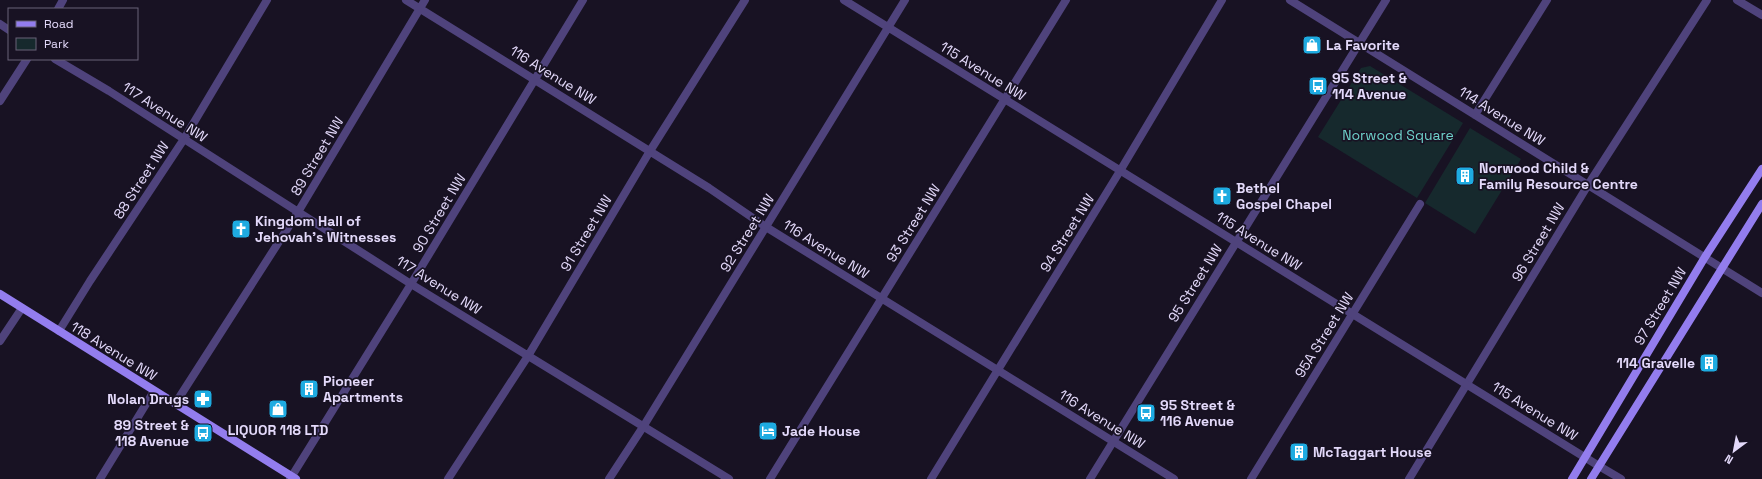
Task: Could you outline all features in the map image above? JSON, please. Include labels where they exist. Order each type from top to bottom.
[{"type":"main road","name":"97 Street NW","points":[[1572,479],[1586,458],[1705,257],[1762,169]]},
{"type":"main road","points":[[1591,479],[1762,204]]},
{"type":"main road","name":"118 Avenue NW","points":[[0,294],[293,478]]},
{"type":"street","name":"88 Street NW","points":[[59,331],[90,281],[184,139],[267,0]]},
{"type":"street","name":"116 Avenue NW","points":[[406,0],[709,188],[766,227],[1174,479]]},
{"type":"street","name":"89 Street NW","points":[[175,404],[298,212],[425,0]]},
{"type":"street","name":"90 Street NW","points":[[293,478],[583,0]]},
{"type":"street","name":"91 Street NW","points":[[448,479],[528,356],[650,151],[745,0]]},
{"type":"street","name":"115 Avenue NW","points":[[844,0],[1620,479]]},
{"type":"street","name":"92 Street NW","points":[[609,479],[643,427],[905,0]]},
{"type":"street","name":"93 Street NW","points":[[770,479],[1066,0]]},
{"type":"street","name":"94 Street NW","points":[[931,479],[1120,171],[1222,0]]},
{"type":"street","name":"114 Avenue NW","points":[[1290,0],[1762,293]]},
{"type":"street","name":"95 Street NW","points":[[1090,479],[1386,0]]},
{"type":"street","points":[[1475,115],[1547,0]]},
{"type":"street","name":"96 Street NW","points":[[1409,479],[1588,185],[1706,0]]},
{"type":"street","points":[[1737,0],[1762,15]]},
{"type":"street","points":[[0,101],[26,60]]},
{"type":"street","name":"117 Avenue NW","points":[[57,60],[184,139],[239,176],[411,284],[729,479]]},
{"type":"street","name":"95A Street NW","points":[[1250,479],[1420,204]]},
{"type":"street","points":[[0,341],[22,308]]},
{"type":"street","points":[[100,479],[154,391]]},
{"type":"green space","name":"Norwood Square","points":[[1370,66],[1463,123],[1417,198],[1318,137],[1361,68]]},
{"type":"green space","name":"Norwood Square","points":[[1470,128],[1521,159],[1475,234],[1425,203]]},
{"type":"place","name":"La Favorite","points":[[1312,45]]},
{"type":"place","name":"95 Street & 114 Avenue","points":[[1318,86]]},
{"type":"place","name":"Norwood Child & Family Resource Centre","points":[[1465,176]]},
{"type":"place","name":"Bethel Gospel Chapel","points":[[1222,196]]},
{"type":"place","name":"Kingdom Hall of Jehovah's Witnesses","points":[[241,229]]},
{"type":"place","name":"114 Gravelle","points":[[1709,363]]},
{"type":"place","name":"Pioneer Apartments","points":[[309,389]]},
{"type":"place","name":"Nolan Drugs","points":[[203,399]]},
{"type":"place","name":"LIQUOR 118 LTD","points":[[278,409]]},
{"type":"place","name":"95 Street & 116 Avenue","points":[[1146,413]]},
{"type":"place","name":"Jade House","points":[[768,431]]},
{"type":"place","name":"89 Street & 118 Avenue","points":[[203,433]]},
{"type":"place","name":"McTaggart House","points":[[1299,452]]}]
